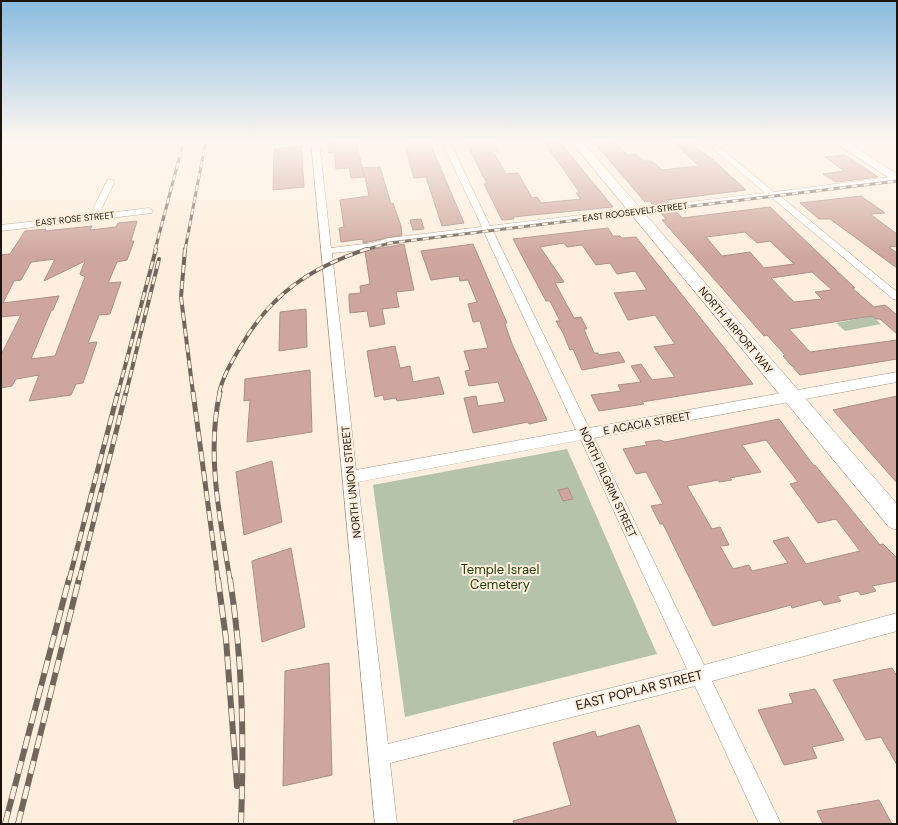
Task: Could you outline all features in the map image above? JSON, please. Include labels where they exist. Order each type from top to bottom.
[{"type":"main road","name":"NORTH AIRPORT WAY","points":[[608,178],[897,520]]},
{"type":"street","name":"NORTH UNION STREET","points":[[319,178],[386,824]]},
{"type":"street","name":"NORTH PILGRIM STREET","points":[[464,178],[770,824]]},
{"type":"street","points":[[752,178],[897,298]]},
{"type":"street","name":"EAST ROOSEVELT STREET","points":[[326,252],[373,246],[389,246],[489,231],[774,197],[897,180]]},
{"type":"street","points":[[93,218],[111,181]]},
{"type":"street","name":"EAST ROSE STREET","points":[[1,228],[149,211]]},
{"type":"street","name":"E ACACIA STREET","points":[[350,477],[897,377]]},
{"type":"street","name":"EAST POPLAR STREET","points":[[379,756],[700,675],[897,622]]},
{"type":"green space","points":[[872,316],[881,324],[845,331],[836,323]]},
{"type":"green space","name":"Temple Israel Cemetery","points":[[567,449],[657,654],[405,717],[373,485]]},
{"type":"building","points":[[273,178],[303,178],[304,187],[273,190]]},
{"type":"building","points":[[365,178],[383,178],[391,204],[393,203],[401,226],[402,235],[363,243],[363,239],[341,242],[339,228],[344,227],[340,200],[369,196]]},
{"type":"building","points":[[426,178],[445,178],[464,223],[442,226]]},
{"type":"building","points":[[484,178],[521,178],[532,198],[537,197],[541,203],[581,199],[576,193],[580,193],[570,178],[590,178],[613,207],[513,217],[514,219],[502,220],[484,184],[487,184]]},
{"type":"building","points":[[625,178],[733,178],[746,190],[666,200],[669,203],[653,205],[650,201],[645,202]]},
{"type":"building","points":[[830,178],[865,178],[836,182]]},
{"type":"building","points":[[861,196],[885,213],[870,214],[897,234],[897,246],[889,247],[897,253],[897,268],[830,219],[819,219],[800,203]]},
{"type":"building","points":[[770,207],[855,288],[852,288],[874,307],[885,305],[897,315],[897,334],[880,319],[876,319],[872,316],[789,329],[810,352],[897,340],[897,359],[800,375],[783,356],[785,355],[767,335],[764,336],[662,220],[666,219],[660,212],[675,210],[682,218]],"holes":[[[745,232],[757,243],[770,241],[794,264],[764,268],[750,252],[722,256],[706,237]],[[812,272],[832,290],[815,292],[822,299],[794,302],[771,278]]]},
{"type":"building","points":[[421,219],[424,229],[413,230],[410,220]]},
{"type":"building","points":[[137,221],[131,241],[134,241],[127,260],[117,262],[108,283],[121,282],[110,314],[99,315],[88,343],[97,342],[83,383],[76,384],[71,395],[29,401],[39,375],[16,379],[12,386],[1,388],[1,355],[21,315],[1,317],[1,255],[10,254],[25,231],[46,229],[45,231],[92,226],[90,230],[116,227],[118,223]],"holes":[[[55,259],[44,281],[85,261],[80,274],[85,277],[55,356],[31,359],[51,311],[53,310],[59,296],[3,303],[14,281],[21,280],[31,262]]]},
{"type":"building","points":[[608,228],[613,236],[620,236],[622,238],[636,237],[753,384],[642,402],[644,404],[599,411],[591,395],[621,391],[618,385],[641,382],[631,366],[641,364],[652,380],[675,377],[654,347],[675,344],[655,315],[628,320],[614,293],[647,290],[635,271],[617,274],[610,263],[596,265],[582,245],[567,247],[564,243],[540,247],[564,282],[555,283],[574,318],[581,317],[587,329],[584,329],[594,353],[598,353],[599,355],[619,352],[625,362],[582,370],[573,349],[570,350],[556,321],[560,321],[550,301],[546,301],[513,239]]},
{"type":"building","points":[[404,244],[414,290],[396,292],[399,307],[382,309],[385,324],[370,327],[367,311],[350,313],[349,300],[349,294],[361,293],[360,286],[370,284],[365,251]]},
{"type":"building","points":[[473,244],[507,323],[505,324],[512,344],[547,420],[529,424],[528,422],[473,433],[464,398],[476,396],[478,406],[505,402],[498,382],[469,386],[465,371],[470,370],[464,351],[488,348],[480,321],[473,322],[468,304],[477,302],[468,280],[460,281],[459,276],[431,280],[421,251]]},
{"type":"building","points":[[306,309],[307,347],[279,351],[280,312]]},
{"type":"building","points":[[395,346],[400,368],[410,366],[413,382],[439,377],[444,394],[397,401],[396,398],[384,400],[383,395],[375,397],[367,351]]},
{"type":"building","points":[[310,370],[312,432],[247,442],[250,400],[244,401],[245,379]]},
{"type":"building","points":[[897,396],[897,483],[833,410]]},
{"type":"building","points":[[779,419],[814,466],[815,465],[880,545],[883,544],[897,558],[897,581],[872,586],[876,591],[861,595],[858,591],[837,596],[841,601],[824,605],[821,600],[792,608],[791,605],[713,626],[663,524],[660,524],[651,506],[663,504],[646,472],[636,474],[623,449],[647,445],[645,442],[660,440],[665,442]],"holes":[[[766,440],[798,482],[790,484],[818,523],[836,519],[860,551],[806,564],[788,537],[773,541],[788,563],[752,571],[749,565],[733,569],[720,546],[729,545],[720,527],[712,529],[687,486],[718,480],[719,482],[732,480],[730,478],[761,472],[742,445]]]},
{"type":"building","points":[[272,461],[282,522],[244,535],[236,472]]},
{"type":"building","points":[[568,488],[573,499],[563,501],[558,490]]},
{"type":"building","points":[[291,548],[305,627],[262,642],[252,561]]},
{"type":"building","points":[[329,663],[332,775],[283,786],[285,671]]},
{"type":"building","points":[[892,668],[897,676],[897,765],[881,737],[866,740],[833,680]]},
{"type":"building","points":[[815,689],[844,740],[812,747],[817,758],[784,765],[758,710],[793,703],[789,694]]},
{"type":"building","points":[[639,725],[677,824],[514,824],[513,821],[571,805],[553,743],[595,731],[597,737]]},
{"type":"building","points":[[879,800],[892,824],[823,824],[817,811]]},
{"type":"railway","points":[[155,250],[174,178]]},
{"type":"railway","points":[[185,250],[199,178]]},
{"type":"railway","points":[[364,250],[390,243],[897,181]]},
{"type":"railway","points":[[118,393],[156,249]]},
{"type":"railway","points":[[185,249],[181,297],[193,393]]},
{"type":"railway","points":[[219,393],[225,375],[241,346],[253,327],[279,297],[310,274],[346,256],[364,250]]},
{"type":"railway","points":[[126,393],[159,259]]},
{"type":"railway","points":[[69,580],[118,392]]},
{"type":"railway","points":[[79,580],[126,392]]},
{"type":"railway","points":[[193,392],[218,580]]},
{"type":"railway","points":[[220,392],[216,415],[214,462],[219,510],[230,580]]},
{"type":"railway","points":[[5,824],[69,579]]},
{"type":"railway","points":[[18,824],[79,579]]},
{"type":"railway","points":[[218,579],[226,639],[237,786]]},
{"type":"railway","points":[[230,579],[238,640],[242,701],[241,824]]}]
